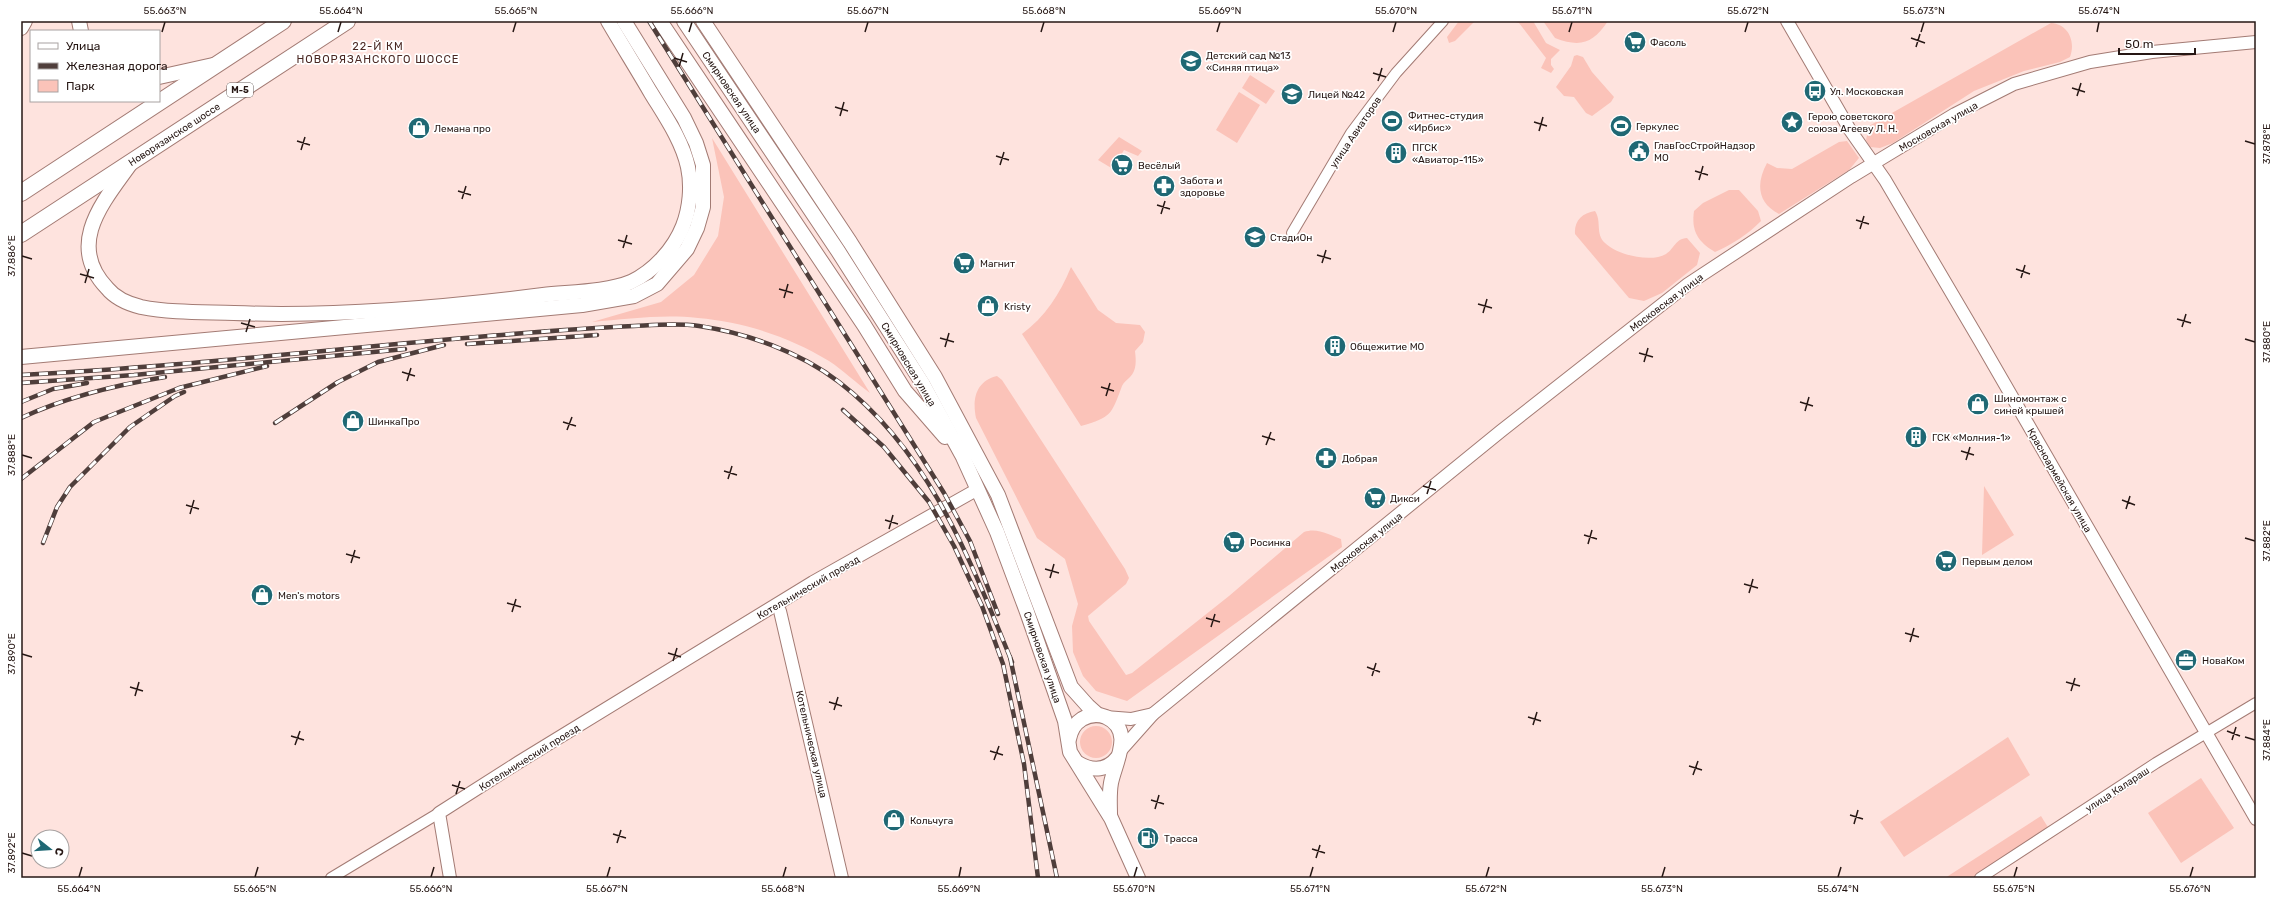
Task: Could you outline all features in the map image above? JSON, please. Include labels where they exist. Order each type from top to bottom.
[{"type":"highway","points":[[160,102],[283,21]]},
{"type":"highway","name":"Новорязанское шоссе","points":[[21,234],[347,21]]},
{"type":"highway","points":[[21,193],[159,102]]},
{"type":"main road","points":[[21,28],[25,21]]},
{"type":"main road","name":"М-5","points":[[134,160],[98,211],[91,224],[88,240],[92,266],[97,277],[117,298],[138,306],[168,311],[267,314],[360,311],[509,300],[605,288],[629,282],[658,262],[675,242],[683,227],[687,214],[690,188],[688,168],[670,124],[608,21]]},
{"type":"main road","points":[[21,357],[582,305],[634,296],[657,284],[687,250],[697,228],[703,206],[703,165],[696,143],[684,118],[624,21]]},
{"type":"main road","points":[[660,21],[722,111],[864,325],[905,391],[962,457]]},
{"type":"main road","name":"Смирновская улица","points":[[684,21],[842,257],[923,384],[962,457],[997,532],[1027,612],[1065,721],[1070,752],[1110,818],[1138,878]]},
{"type":"main road","name":"Смирновская улица","points":[[703,21],[842,229],[935,377],[998,495],[1072,687],[1088,706],[1101,716],[1116,724],[1122,736],[1120,753],[1110,785],[1110,818]]},
{"type":"main road","points":[[160,77],[217,64]]},
{"type":"main road","points":[[1069,739],[1070,732],[1079,721],[1085,717],[1101,716]]},
{"type":"main road","points":[[1078,763],[1090,769],[1103,768],[1114,762],[1120,753]]},
{"type":"street","name":"улица Авиаторов","points":[[1292,233],[1352,133],[1396,73],[1443,21]]},
{"type":"street","name":"Красноармейская улица","points":[[1787,21],[1850,130],[1866,156],[1874,164],[1981,343],[2256,819]]},
{"type":"street","name":"Московская улица","points":[[1120,753],[1153,714],[1501,431],[1688,284],[1874,164],[1955,114],[2014,84],[2090,62],[2152,52],[2256,42]]},
{"type":"street","name":"Котельнический проезд","points":[[331,878],[728,636],[813,582],[870,552],[978,489]]},
{"type":"street","name":"Котельнический проезд","points":[[728,636],[780,611],[817,589],[870,552]]},
{"type":"street","name":"Котельническая улица","points":[[780,611],[842,878]]},
{"type":"street","name":"улица Калараш","points":[[1980,878],[2156,764],[2208,734],[2256,703]]},
{"type":"street","name":"Московская улица","points":[[1101,716],[1131,719],[1153,714]]},
{"type":"street","points":[[439,813],[450,878]]},
{"type":"green space","points":[[1459,21],[1475,21],[1455,41],[1449,43],[1447,37]]},
{"type":"green space","points":[[1511,21],[1533,21],[1546,43],[1560,50],[1551,59],[1551,65],[1554,69],[1551,73],[1541,68],[1546,58],[1519,23]]},
{"type":"green space","points":[[1543,21],[1608,21],[1591,39],[1586,42],[1572,43],[1555,38]]},
{"type":"green space","points":[[2051,23],[2062,26],[2069,34],[2072,45],[2070,57],[2060,62],[2024,71],[1974,91],[1893,143],[1880,148],[1870,147],[1866,140],[1869,126]]},
{"type":"green space","points":[[1577,55],[1583,57],[1592,72],[1614,97],[1611,102],[1592,116],[1586,113],[1574,97],[1564,96],[1556,87],[1571,66],[1574,56]]},
{"type":"green space","points":[[1250,75],[1275,91],[1266,104],[1242,88]]},
{"type":"green space","points":[[1239,92],[1260,105],[1237,143],[1216,130]]},
{"type":"green space","points":[[1119,137],[1142,151],[1138,156],[1124,150],[1113,169],[1098,160]]},
{"type":"green space","points":[[712,138],[870,393],[829,361],[814,352],[783,338],[749,327],[715,320],[685,317],[645,317],[592,322],[661,302],[694,275],[718,236],[724,197]]},
{"type":"green space","points":[[1847,141],[1859,158],[1849,170],[1779,214],[1766,204],[1760,185],[1763,170],[1767,163],[1777,168],[1792,169],[1839,142]]},
{"type":"green space","points":[[1729,190],[1739,190],[1758,211],[1761,221],[1740,239],[1715,252],[1704,244],[1697,235],[1693,218],[1694,211],[1703,203]]},
{"type":"green space","points":[[1595,211],[1598,219],[1600,236],[1605,243],[1617,251],[1643,258],[1660,257],[1669,252],[1677,242],[1687,238],[1700,253],[1697,265],[1662,293],[1644,301],[1629,298],[1575,234],[1576,225],[1580,218],[1590,212]]},
{"type":"green space","points":[[1071,267],[1098,310],[1116,323],[1140,325],[1145,332],[1143,342],[1135,351],[1136,361],[1134,371],[1124,383],[1109,414],[1099,420],[1081,426],[1022,334],[1038,320],[1057,296]]},
{"type":"green space","points":[[997,376],[1002,380],[1125,569],[1129,578],[1126,584],[1088,616],[1089,621],[1126,675],[1132,673],[1229,596],[1304,532],[1314,530],[1341,539],[1342,547],[1127,701],[1096,691],[1083,676],[1073,652],[1072,626],[1078,604],[1065,559],[1037,538],[976,418],[975,398],[980,386],[990,378]]},
{"type":"green space","points":[[1984,486],[2014,535],[1982,555]]},
{"type":"green space","points":[[1093,726],[1099,726],[1109,733],[1112,742],[1111,748],[1105,755],[1099,758],[1093,758],[1083,751],[1080,745],[1080,739],[1087,729]]},
{"type":"green space","points":[[2008,737],[2030,775],[1904,857],[1880,822]]},
{"type":"green space","points":[[2201,778],[2234,828],[2181,863],[2148,813]]},
{"type":"green space","points":[[2041,816],[2049,829],[1973,878],[1945,878]]},
{"type":"railway","points":[[649,21],[944,493],[970,541],[998,614]]},
{"type":"railway","points":[[21,375],[79,372],[488,336],[597,328],[683,325],[699,326],[736,333],[772,345],[824,371],[871,410],[899,441],[923,474],[963,547],[1012,662]]},
{"type":"railway","points":[[467,344],[597,335]]},
{"type":"railway","points":[[275,423],[338,382],[378,362],[444,345]]},
{"type":"railway","points":[[21,383],[134,375],[405,349]]},
{"type":"railway","points":[[21,479],[94,422],[179,388],[267,366]]},
{"type":"railway","points":[[21,418],[73,398],[128,384],[165,377]]},
{"type":"railway","points":[[21,402],[53,389],[87,383]]},
{"type":"railway","points":[[43,543],[57,507],[70,487],[130,427],[175,396],[184,392]]},
{"type":"railway","points":[[843,410],[884,447],[929,502],[954,546],[982,606],[1003,664],[1024,764],[1038,878]]},
{"type":"railway","points":[[1010,657],[1057,878]]},
{"type":"place","name":"Фасоль","points":[[1635,42]]},
{"type":"place","name":"Детский сад №13 «Синяя птица»","points":[[1191,61]]},
{"type":"place","name":"Ул. Московская","points":[[1815,91]]},
{"type":"place","name":"Лицей №42","points":[[1292,94]]},
{"type":"place","name":"Фитнес-студия «Ирбис»","points":[[1392,121]]},
{"type":"place","name":"Герою советского союза Агееву Л. Н.","points":[[1792,122]]},
{"type":"place","name":"Геркулес","points":[[1621,126]]},
{"type":"place","name":"Лемана про","points":[[419,128]]},
{"type":"place","name":"ГлавГосСтройНадзор МО","points":[[1639,151]]},
{"type":"place","name":"ПГСК «Авиатор-115»","points":[[1396,153]]},
{"type":"place","name":"Весёлый","points":[[1122,165]]},
{"type":"place","name":"Забота и здоровье","points":[[1164,186]]},
{"type":"place","name":"СтадиОн","points":[[1255,237]]},
{"type":"place","name":"Магнит","points":[[964,263]]},
{"type":"place","name":"Kristy","points":[[988,306]]},
{"type":"place","name":"Общежитие МО","points":[[1335,346]]},
{"type":"place","name":"Шиномонтаж с синей крышей","points":[[1978,404]]},
{"type":"place","name":"ШинкаПро","points":[[353,421]]},
{"type":"place","name":"ГСК «Молния-1»","points":[[1916,437]]},
{"type":"place","name":"Добрая","points":[[1326,458]]},
{"type":"place","name":"Дикси","points":[[1375,498]]},
{"type":"place","name":"Росинка","points":[[1234,542]]},
{"type":"place","name":"Первым делом","points":[[1946,561]]},
{"type":"place","name":"Men's motors","points":[[262,595]]},
{"type":"place","name":"НоваКом","points":[[2186,660]]},
{"type":"place","name":"Кольчуга","points":[[894,820]]},
{"type":"place","name":"Трасса","points":[[1148,838]]},
{"type":"district","name":"22-Й КМ НОВОРЯЗАНСКОГО ШОССЕ","points":[[378,52]]}]
